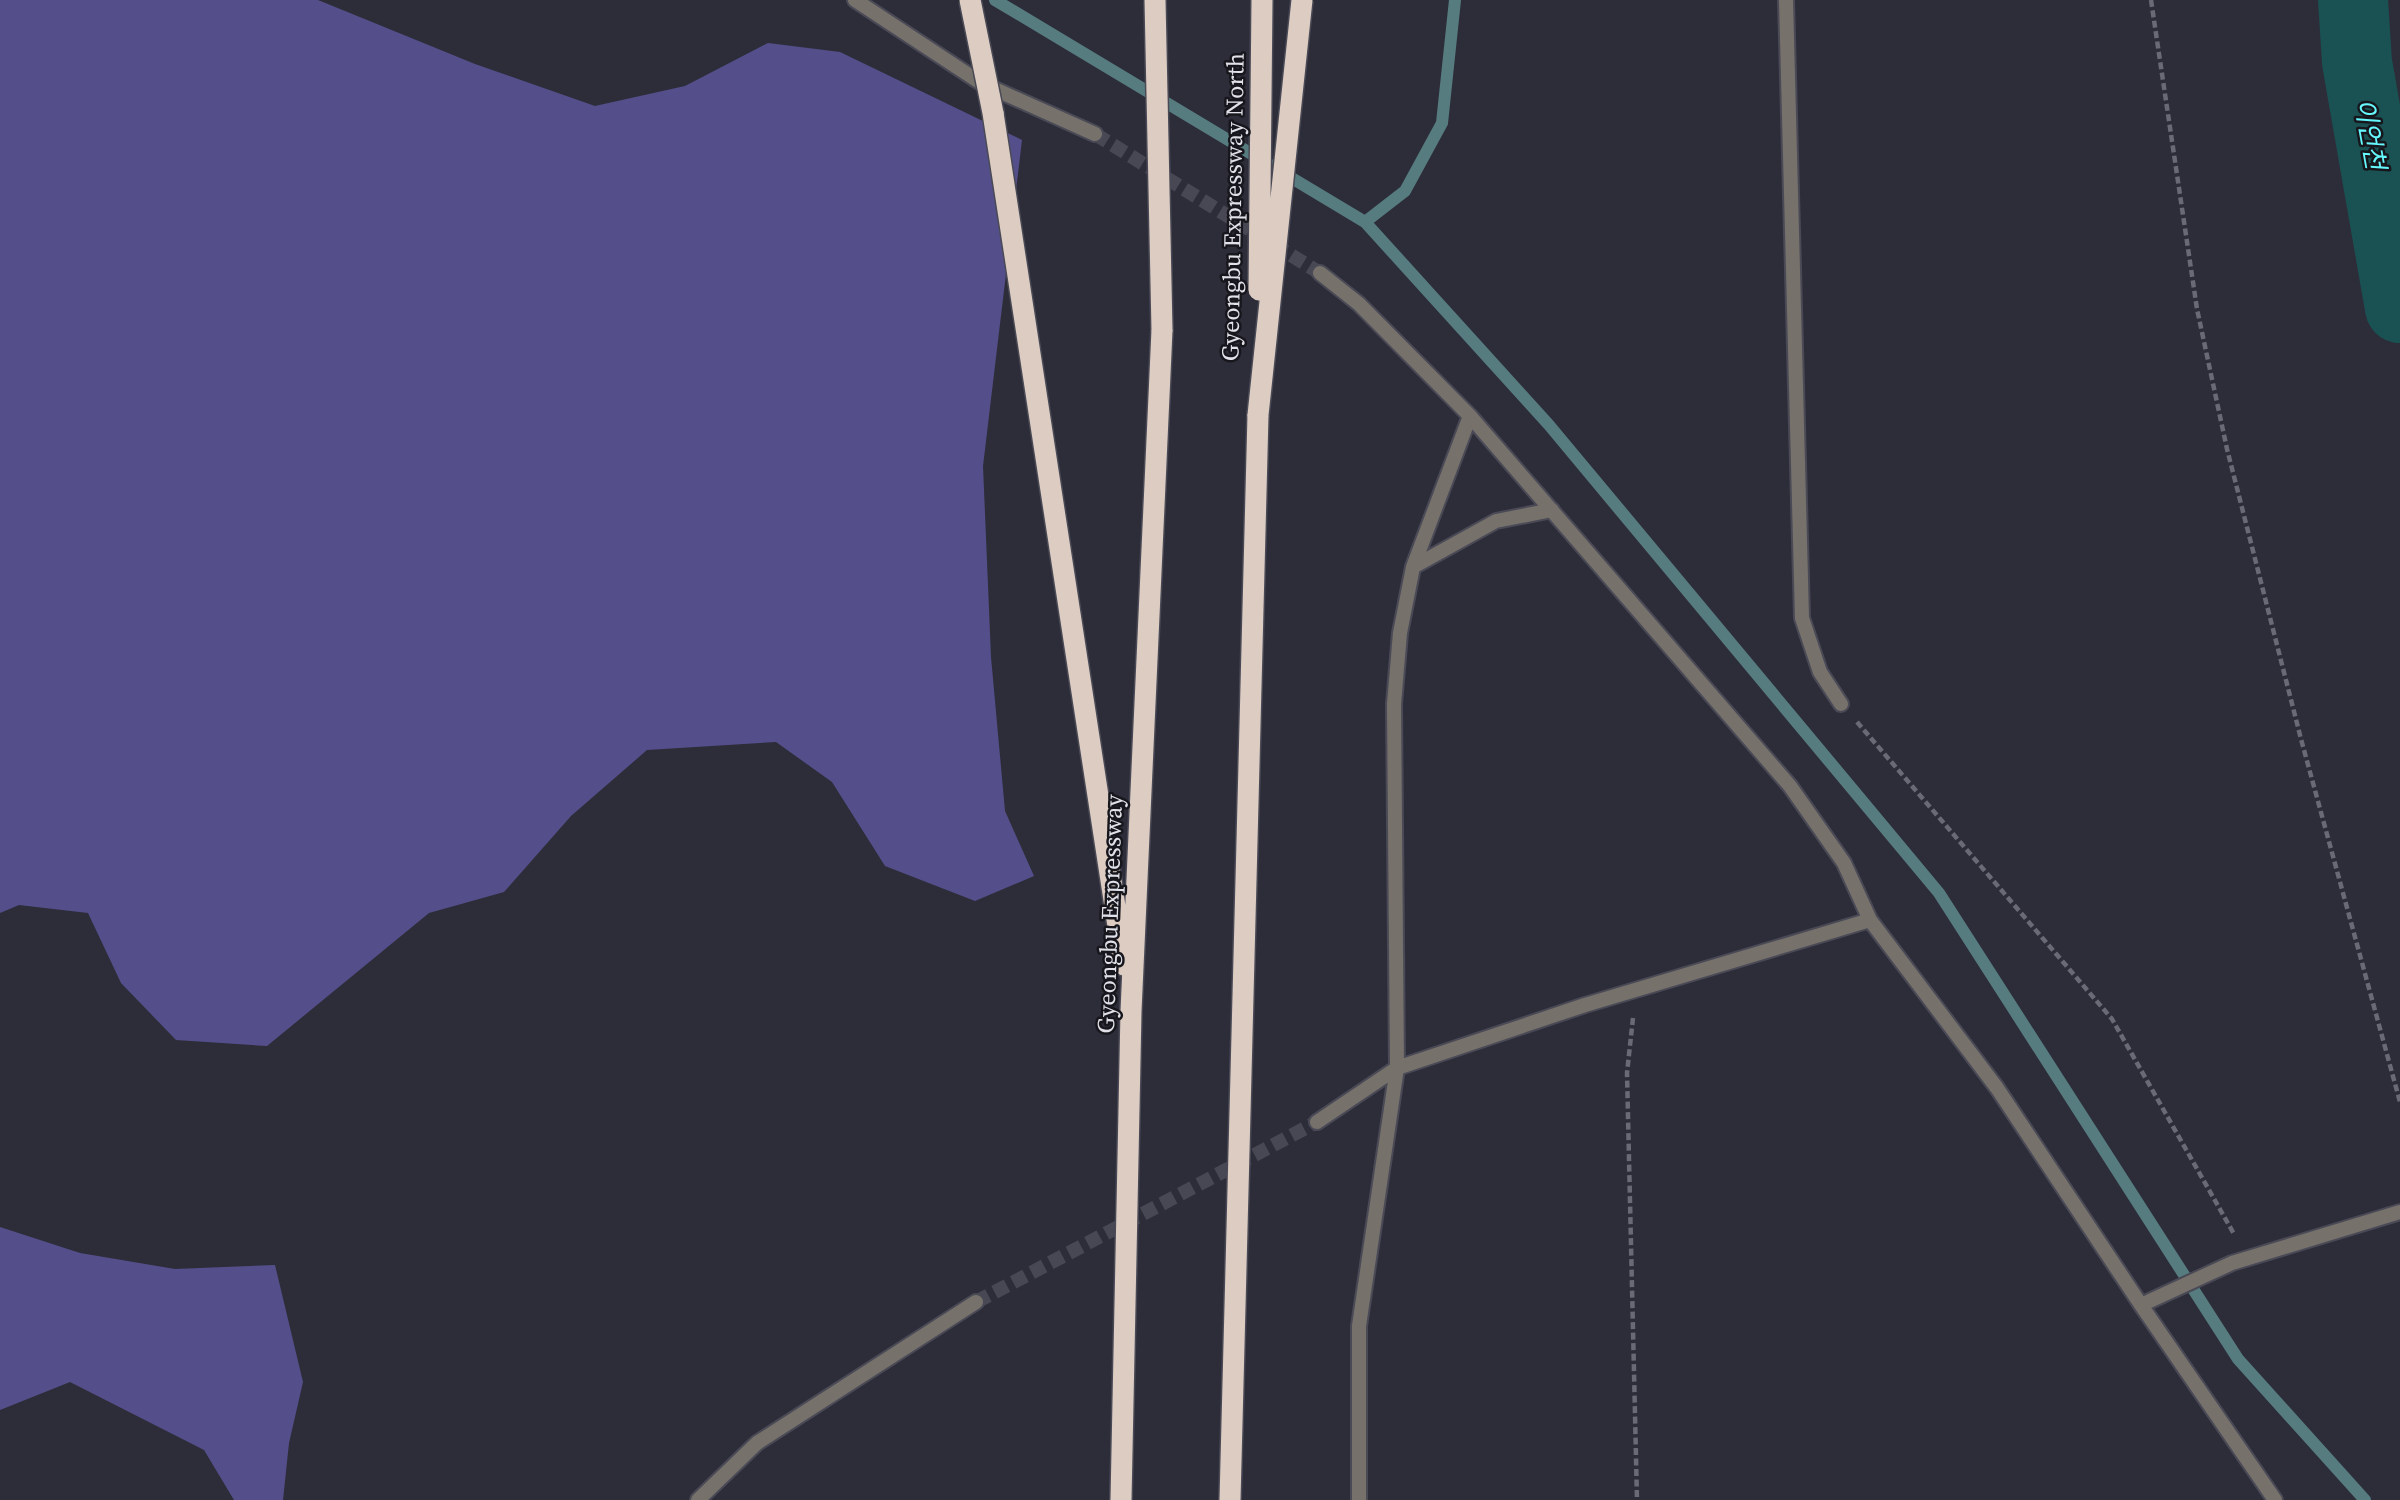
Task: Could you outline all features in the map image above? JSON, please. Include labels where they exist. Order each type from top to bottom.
[{"type":"highway","points":[[970,0],[993,113]]},
{"type":"highway","points":[[978,0],[1131,1011]]},
{"type":"highway","name":"Gyeongbu Expressway","points":[[1121,1500],[1131,1011],[1162,330],[1155,0]]},
{"type":"highway","name":"Gyeongbu Expressway North","points":[[1258,415],[1262,0]]},
{"type":"highway","points":[[1230,1500],[1258,415],[1302,0]]},
{"type":"street","points":[[855,0],[981,83],[1095,134]]},
{"type":"street","points":[[1786,0],[1802,618],[1820,672],[1841,704]]},
{"type":"street","points":[[1320,273],[1359,304],[1470,416],[1790,786],[1844,863],[1870,920],[1997,1088],[2275,1500]]},
{"type":"street","points":[[1359,1500],[1359,1326],[1397,1068],[1394,705],[1400,633],[1413,567],[1470,416]]},
{"type":"street","points":[[1413,567],[1496,521],[1552,510]]},
{"type":"street","points":[[1317,1122],[1397,1068],[1585,1005],[1870,920]]},
{"type":"street","points":[[2141,1305],[2232,1263],[2400,1212]]},
{"type":"street","points":[[698,1500],[757,1443],[976,1302]]},
{"type":"path","points":[[2151,0],[2197,309],[2227,449],[2304,752],[2400,1102]]},
{"type":"path","points":[[1841,704],[2112,1018],[2248,1259]]},
{"type":"path","points":[[1636,991],[1627,1073],[1637,1500]]},
{"type":"shaded area","points":[[0,0],[318,0],[475,64],[595,106],[685,86],[768,43],[840,52],[1022,140],[983,466],[991,657],[1005,811],[1034,876],[975,901],[885,866],[832,782],[776,742],[647,750],[571,816],[504,892],[429,913],[267,1046],[176,1040],[121,983],[88,913],[19,905],[0,913]]},
{"type":"shaded area","points":[[0,1227],[80,1253],[175,1269],[275,1265],[303,1382],[289,1443],[283,1500],[234,1500],[204,1450],[70,1382],[0,1410]]},
{"type":"waterway","points":[[995,0],[1365,222],[1549,425],[1939,893],[2238,1359],[2365,1500]]},
{"type":"waterway","points":[[1365,222],[1405,191],[1442,123],[1455,0]]},
{"type":"waterway","name":"이언천","points":[[2353,0],[2357,62],[2400,308]]},
{"type":"tunnel","points":[[1095,134],[1320,273]]},
{"type":"tunnel","points":[[976,1302],[1317,1122]]}]
